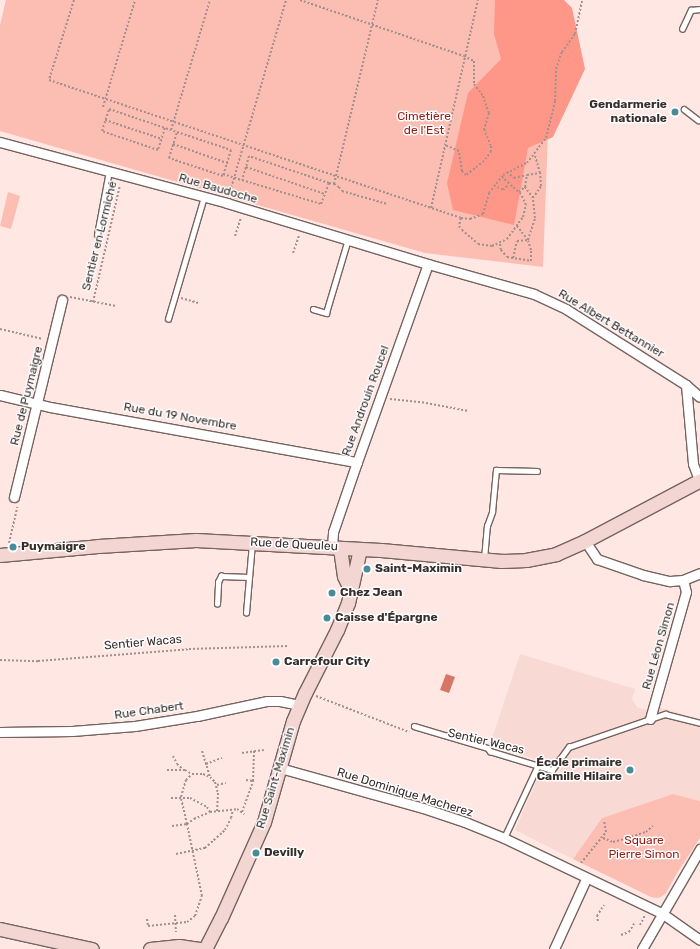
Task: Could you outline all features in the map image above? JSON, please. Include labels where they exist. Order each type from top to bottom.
[{"type":"street","name":"Rue Baudoche","points":[[0,142],[124,174],[227,203],[428,264]]},
{"type":"street","name":"Rue Albert Bettannier","points":[[428,264],[534,294],[566,309],[686,385],[700,397]]},
{"type":"street","name":"Rue Androuin Roucel","points":[[336,547],[333,532],[428,264]]},
{"type":"street","name":"Rue de Puymaigre","points":[[14,497],[62,300]]},
{"type":"street","points":[[686,385],[693,464],[700,480]]},
{"type":"street","name":"Rue du 19 Novembre","points":[[0,395],[50,407],[357,462]]},
{"type":"street","name":"Rue de Queuleu","points":[[0,555],[152,542],[196,540],[336,547],[484,559],[526,560],[556,554],[585,541],[700,480]]},
{"type":"street","points":[[585,541],[597,558],[643,575],[670,581],[683,580],[700,573]]},
{"type":"street","points":[[336,547],[344,576],[350,590]]},
{"type":"street","name":"Rue Saint-Maximin","points":[[205,949],[221,918],[264,822],[298,705],[337,630],[348,603],[360,549]]},
{"type":"street","name":"Rue Léon Simon","points":[[650,719],[686,592],[683,580]]},
{"type":"street","name":"Rue Chabert","points":[[0,732],[72,731],[135,726],[197,716],[267,701],[280,701],[298,705]]},
{"type":"street","name":"Rue Dominique Macherez","points":[[280,768],[423,808],[465,822],[504,838],[663,914],[700,940]]},
{"type":"street","points":[[642,949],[700,849]]},
{"type":"street","points":[[554,949],[586,878]]},
{"type":"street","points":[[0,929],[92,949]]},
{"type":"street","points":[[150,949],[179,946],[201,949]]},
{"type":"lane","points":[[682,29],[691,10],[700,9]]},
{"type":"lane","points":[[684,109],[698,120]]},
{"type":"lane","points":[[97,235],[109,171]]},
{"type":"lane","points":[[168,319],[204,197]]},
{"type":"lane","points":[[313,309],[326,313],[348,240]]},
{"type":"lane","points":[[484,559],[487,526],[492,512],[496,470],[538,471]]},
{"type":"lane","points":[[246,613],[252,543]]},
{"type":"lane","points":[[216,604],[220,576],[249,577]]},
{"type":"lane","name":"Sentier Wacas","points":[[414,726],[488,748],[490,751],[552,770],[569,747],[665,714],[700,723]]},
{"type":"lane","points":[[504,838],[538,765]]},
{"type":"path","points":[[74,0],[49,80],[461,218],[475,218],[483,214],[489,193],[494,185],[507,172],[528,163],[546,138],[555,101],[556,69],[562,52],[574,34],[582,0]]},
{"type":"path","points":[[103,107],[135,0]]},
{"type":"path","points":[[171,130],[210,0]]},
{"type":"path","points":[[227,203],[286,0]]},
{"type":"path","points":[[300,0],[464,56],[474,61],[474,84],[483,96],[489,113],[484,129],[491,146],[491,151],[484,161],[466,174],[462,171],[459,151],[445,144]]},
{"type":"path","points":[[334,184],[378,0]]},
{"type":"path","points":[[431,208],[464,56],[478,0]]},
{"type":"path","points":[[166,128],[158,150],[102,131],[109,109],[166,128],[230,150],[223,174]]},
{"type":"path","points":[[105,120],[162,139]]},
{"type":"path","points":[[177,132],[169,158],[223,176],[223,174],[234,177],[321,204],[329,182]]},
{"type":"path","points":[[173,144],[227,162]]},
{"type":"path","points":[[533,198],[541,186],[540,173],[535,155]]},
{"type":"path","points":[[242,180],[249,156],[329,182],[340,187],[342,191],[387,204]]},
{"type":"path","points":[[246,167],[325,194]]},
{"type":"path","points":[[507,172],[514,178],[540,173]]},
{"type":"path","name":"Sentier en Lormiché","points":[[93,302],[118,189],[124,174]]},
{"type":"path","points":[[519,192],[525,187],[527,175]]},
{"type":"path","points":[[461,218],[460,226],[472,240],[484,246],[500,244],[517,226],[526,210],[524,199],[519,192],[501,177]]},
{"type":"path","points":[[494,185],[503,190],[509,184]]},
{"type":"path","points":[[525,187],[533,198],[534,218],[528,240]]},
{"type":"path","points":[[235,236],[240,220]]},
{"type":"path","points":[[293,253],[302,226]]},
{"type":"path","points":[[500,244],[506,256],[531,261],[531,250],[528,240],[517,226]]},
{"type":"path","points":[[513,258],[516,241],[528,240]]},
{"type":"path","name":"Sentier en Lormiché","points":[[62,300],[64,296],[116,306]]},
{"type":"path","points":[[175,296],[199,303]]},
{"type":"path","points":[[0,328],[52,341]]},
{"type":"path","points":[[381,396],[389,399],[422,402],[468,411]]},
{"type":"path","points":[[10,537],[17,507]]},
{"type":"path","name":"Sentier Wacas","points":[[0,660],[38,661],[189,649],[288,646]]},
{"type":"path","points":[[305,693],[330,700],[377,721],[411,732]]},
{"type":"path","points":[[242,753],[264,750]]},
{"type":"path","points":[[202,751],[210,777],[217,786],[217,811]]},
{"type":"path","points":[[172,826],[187,824],[210,812],[237,809],[243,813],[253,781],[254,751]]},
{"type":"path","points":[[173,756],[177,764],[192,774],[210,777]]},
{"type":"path","points":[[206,764],[222,758]]},
{"type":"path","points":[[167,770],[185,770]]},
{"type":"path","points":[[147,919],[148,926],[187,922],[195,916],[202,896],[194,851],[181,797],[186,780],[192,774]]},
{"type":"path","points":[[246,780],[253,781]]},
{"type":"path","points":[[217,786],[226,783]]},
{"type":"path","points":[[171,798],[181,797],[199,802],[207,807],[210,812]]},
{"type":"path","points":[[176,854],[205,848],[218,837],[231,818],[233,810]]},
{"type":"path","points":[[577,874],[582,861],[606,832],[604,821]]},
{"type":"path","points":[[602,838],[606,841],[613,842],[646,832],[653,826]]},
{"type":"path","points":[[598,921],[597,916],[604,904]]},
{"type":"path","points":[[175,915],[176,932]]},
{"type":"path","points":[[622,935],[629,932],[635,922]]},
{"type":"shaded area","points":[[495,0],[564,0],[572,8],[585,69],[553,137],[528,148],[514,225],[453,210],[447,183],[468,93],[501,59],[494,34]]},
{"type":"shaded area","name":"École primaire Camille Hilaire","points":[[520,654],[635,689],[632,699],[637,707],[652,712],[661,708],[700,719],[700,801],[673,794],[602,818],[573,859],[515,830],[539,775],[554,778],[562,767],[490,745]]},
{"type":"shaded area","points":[[446,674],[455,677],[449,693],[440,690]]},
{"type":"green space","name":"Cimetière de l'Est","points":[[6,0],[553,0],[543,267],[425,253],[0,131],[0,25]]},
{"type":"green space","points":[[8,192],[20,196],[11,229],[0,226]]},
{"type":"green space","name":"Square Pierre Simon","points":[[673,794],[700,801],[700,838],[666,893],[661,897],[651,897],[573,859],[602,818]]},
{"type":"place","name":"Gendarmerie nationale","points":[[675,112]]},
{"type":"place","name":"Puymaigre","points":[[13,547]]},
{"type":"place","name":"Saint-Maximin","points":[[367,569]]},
{"type":"place","name":"Chez Jean","points":[[332,593]]},
{"type":"place","name":"Caisse d'Épargne","points":[[327,618]]},
{"type":"place","name":"Carrefour City","points":[[276,662]]},
{"type":"place","name":"École primaire Camille Hilaire","points":[[630,770]]},
{"type":"place","name":"Devilly","points":[[256,853]]}]
